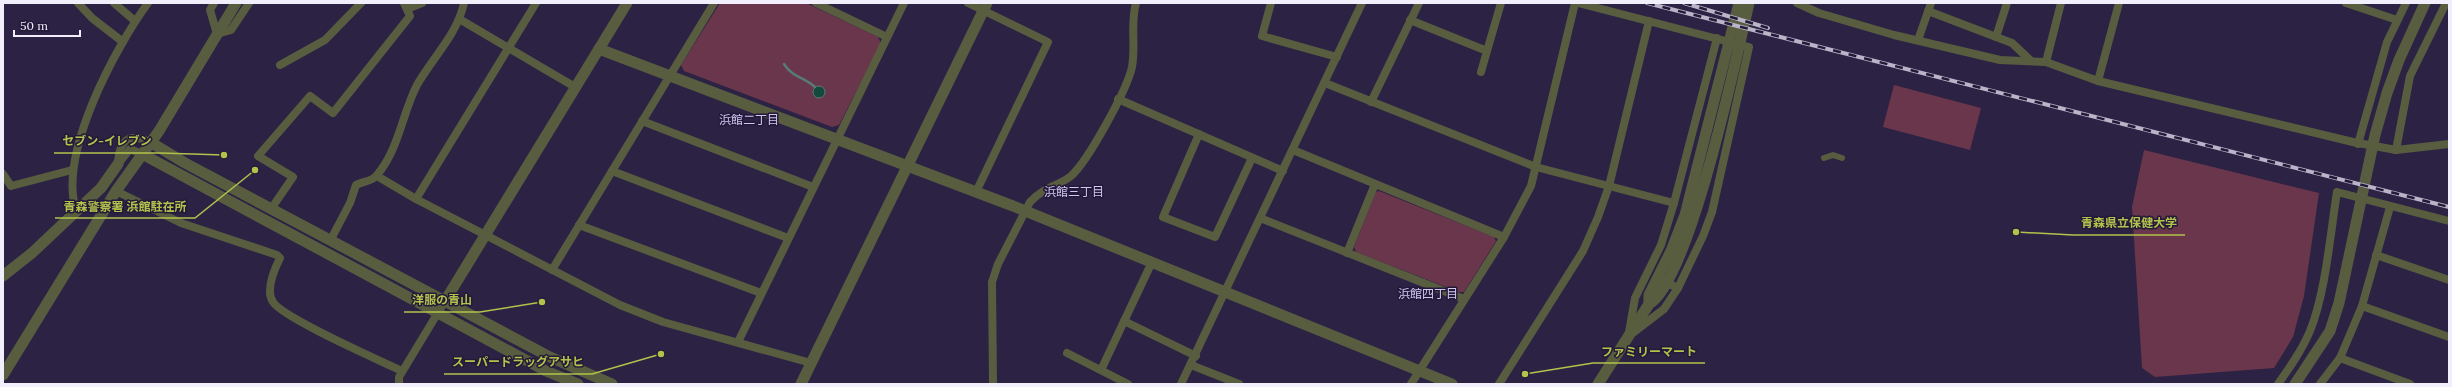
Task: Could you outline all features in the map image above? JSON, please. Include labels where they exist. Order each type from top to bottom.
[{"type":"street","points":[[78,3],[92,18],[123,42]]},
{"type":"street","points":[[114,3],[135,21]]},
{"type":"street","points":[[76,210],[73,200],[72,170],[87,117],[123,42],[135,21],[148,3]]},
{"type":"street","points":[[214,3],[210,10],[217,34]]},
{"type":"street","points":[[3,375],[116,191],[150,142],[236,3]]},
{"type":"street","points":[[217,34],[231,30],[249,3]]},
{"type":"street","points":[[271,209],[293,177],[258,156],[310,96],[333,113],[410,16],[405,6],[422,3]]},
{"type":"street","points":[[330,241],[350,203],[356,185],[369,181],[377,176],[388,157],[417,85],[461,20],[464,3]]},
{"type":"street","points":[[416,200],[536,3]]},
{"type":"street","points":[[399,384],[398,377],[627,3]]},
{"type":"street","points":[[552,270],[714,3]]},
{"type":"street","points":[[816,3],[887,37]]},
{"type":"street","points":[[738,342],[904,3]]},
{"type":"street","points":[[968,3],[985,7],[1048,42],[976,192]]},
{"type":"street","points":[[993,384],[992,282],[998,264],[1030,202],[1038,193],[1070,177],[1083,162],[1118,99],[1132,67],[1132,16],[1136,3]]},
{"type":"street","points":[[1271,3],[1262,36],[1337,57]]},
{"type":"street","points":[[1181,384],[1196,356],[1224,292],[1325,84],[1362,3]]},
{"type":"street","points":[[1371,102],[1419,3]]},
{"type":"street","points":[[1481,72],[1501,3]]},
{"type":"street","points":[[1411,384],[1504,237],[1524,202],[1536,167],[1576,3],[1749,47],[1712,212],[1703,236],[1678,288],[1664,309],[1629,336]]},
{"type":"street","points":[[1598,384],[1649,304],[1657,300],[1667,283],[1739,3]]},
{"type":"street","points":[[1649,304],[1649,295],[1670,267],[1689,235],[1699,204],[1749,3]]},
{"type":"street","points":[[1797,3],[1820,13],[1872,29],[2000,60],[2030,60],[2046,62],[2098,81],[2274,125],[2358,144],[2396,150],[2449,144]]},
{"type":"street","points":[[1996,36],[2007,3]]},
{"type":"street","points":[[2046,62],[2061,3]]},
{"type":"street","points":[[2098,81],[2119,3]]},
{"type":"street","points":[[2346,3],[2397,20]]},
{"type":"street","points":[[2358,144],[2386,47],[2406,3]]},
{"type":"street","points":[[2294,384],[2330,331],[2339,303],[2376,135],[2399,60],[2425,3]]},
{"type":"street","points":[[2396,150],[2410,76],[2446,3]]},
{"type":"street","points":[[280,65],[325,40],[359,4]]},
{"type":"street","points":[[801,384],[985,7]]},
{"type":"street","points":[[1918,40],[1929,7],[2020,48],[2030,60]]},
{"type":"street","points":[[461,20],[576,87]]},
{"type":"street","points":[[1410,20],[1487,51]]},
{"type":"street","points":[[1499,384],[1583,250],[1609,186],[1649,21]]},
{"type":"street","points":[[1629,336],[1635,298],[1661,245],[1674,203],[1717,38]]},
{"type":"street","points":[[599,49],[976,192],[1452,384]]},
{"type":"street","points":[[1325,84],[1536,167],[1674,203]]},
{"type":"street","points":[[1118,99],[1283,171]]},
{"type":"street","points":[[642,121],[813,187]]},
{"type":"street","points":[[1200,134],[1163,217],[1215,238],[1252,158]]},
{"type":"street","points":[[118,164],[118,151],[126,140],[136,137],[150,142],[185,163],[330,241],[550,357],[612,384]]},
{"type":"street","points":[[3,276],[32,253],[107,182],[118,164],[130,149],[142,154],[546,370],[578,384]]},
{"type":"street","points":[[1293,150],[1504,237]]},
{"type":"street","points":[[1824,158],[1833,155],[1842,158]]},
{"type":"street","points":[[3,174],[11,186],[72,170]]},
{"type":"street","points":[[612,171],[788,238]]},
{"type":"street","points":[[377,176],[416,200],[486,234],[585,288],[649,316],[811,363]]},
{"type":"street","points":[[1347,253],[1375,184]]},
{"type":"street","points":[[116,191],[181,223],[277,255],[280,258],[272,274],[271,297],[273,303],[301,322],[402,371]]},
{"type":"street","points":[[2278,384],[2300,352],[2310,331],[2318,305],[2337,192],[2449,221]]},
{"type":"street","points":[[2320,384],[2340,358],[2362,306],[2390,206]]},
{"type":"street","points":[[1260,218],[1464,299]]},
{"type":"street","points":[[579,225],[761,293]]},
{"type":"street","points":[[2376,255],[2449,280]]},
{"type":"street","points":[[1101,370],[1152,262]]},
{"type":"street","points":[[1667,283],[1678,288]]},
{"type":"street","points":[[2362,306],[2449,337]]},
{"type":"street","points":[[1124,321],[1196,356]]},
{"type":"street","points":[[1067,353],[1128,384]]},
{"type":"street","points":[[2340,358],[2393,382],[2410,384]]},
{"type":"street","points":[[1191,365],[1239,384]]},
{"type":"shaded area","points":[[720,3],[806,3],[878,37],[881,43],[839,125],[832,127],[684,71],[681,65]]},
{"type":"shaded area","points":[[1894,85],[1981,108],[1970,150],[1883,127]]},
{"type":"shaded area","points":[[817,86],[821,86],[825,92],[821,98],[817,98],[813,94],[813,90]]},
{"type":"shaded area","points":[[2144,150],[2319,193],[2304,296],[2293,337],[2274,368],[2155,377],[2142,368],[2132,207]]},
{"type":"shaded area","points":[[1379,191],[1494,237],[1496,241],[1464,292],[1459,292],[1356,252],[1354,247],[1376,192]]},
{"type":"waterway","points":[[784,64],[791,72],[815,87]]},
{"type":"railway","points":[[1647,3],[2449,207]]},
{"type":"railway","points":[[1684,3],[1768,28]]},
{"type":"place","name":"セブン-イレブン","points":[[224,155]]},
{"type":"place","name":"青森警察署 浜館駐在所","points":[[255,170]]},
{"type":"place","name":"青森県立保健大学","points":[[2016,232]]},
{"type":"place","name":"洋服の青山","points":[[542,302]]},
{"type":"place","name":"スーパードラッグアサヒ","points":[[661,354]]},
{"type":"place","name":"ファミリーマート","points":[[1525,374]]},
{"type":"district","name":"浜館二丁目","points":[[749,120]]},
{"type":"district","name":"浜館三丁目","points":[[1074,192]]},
{"type":"district","name":"浜館四丁目","points":[[1428,294]]}]
